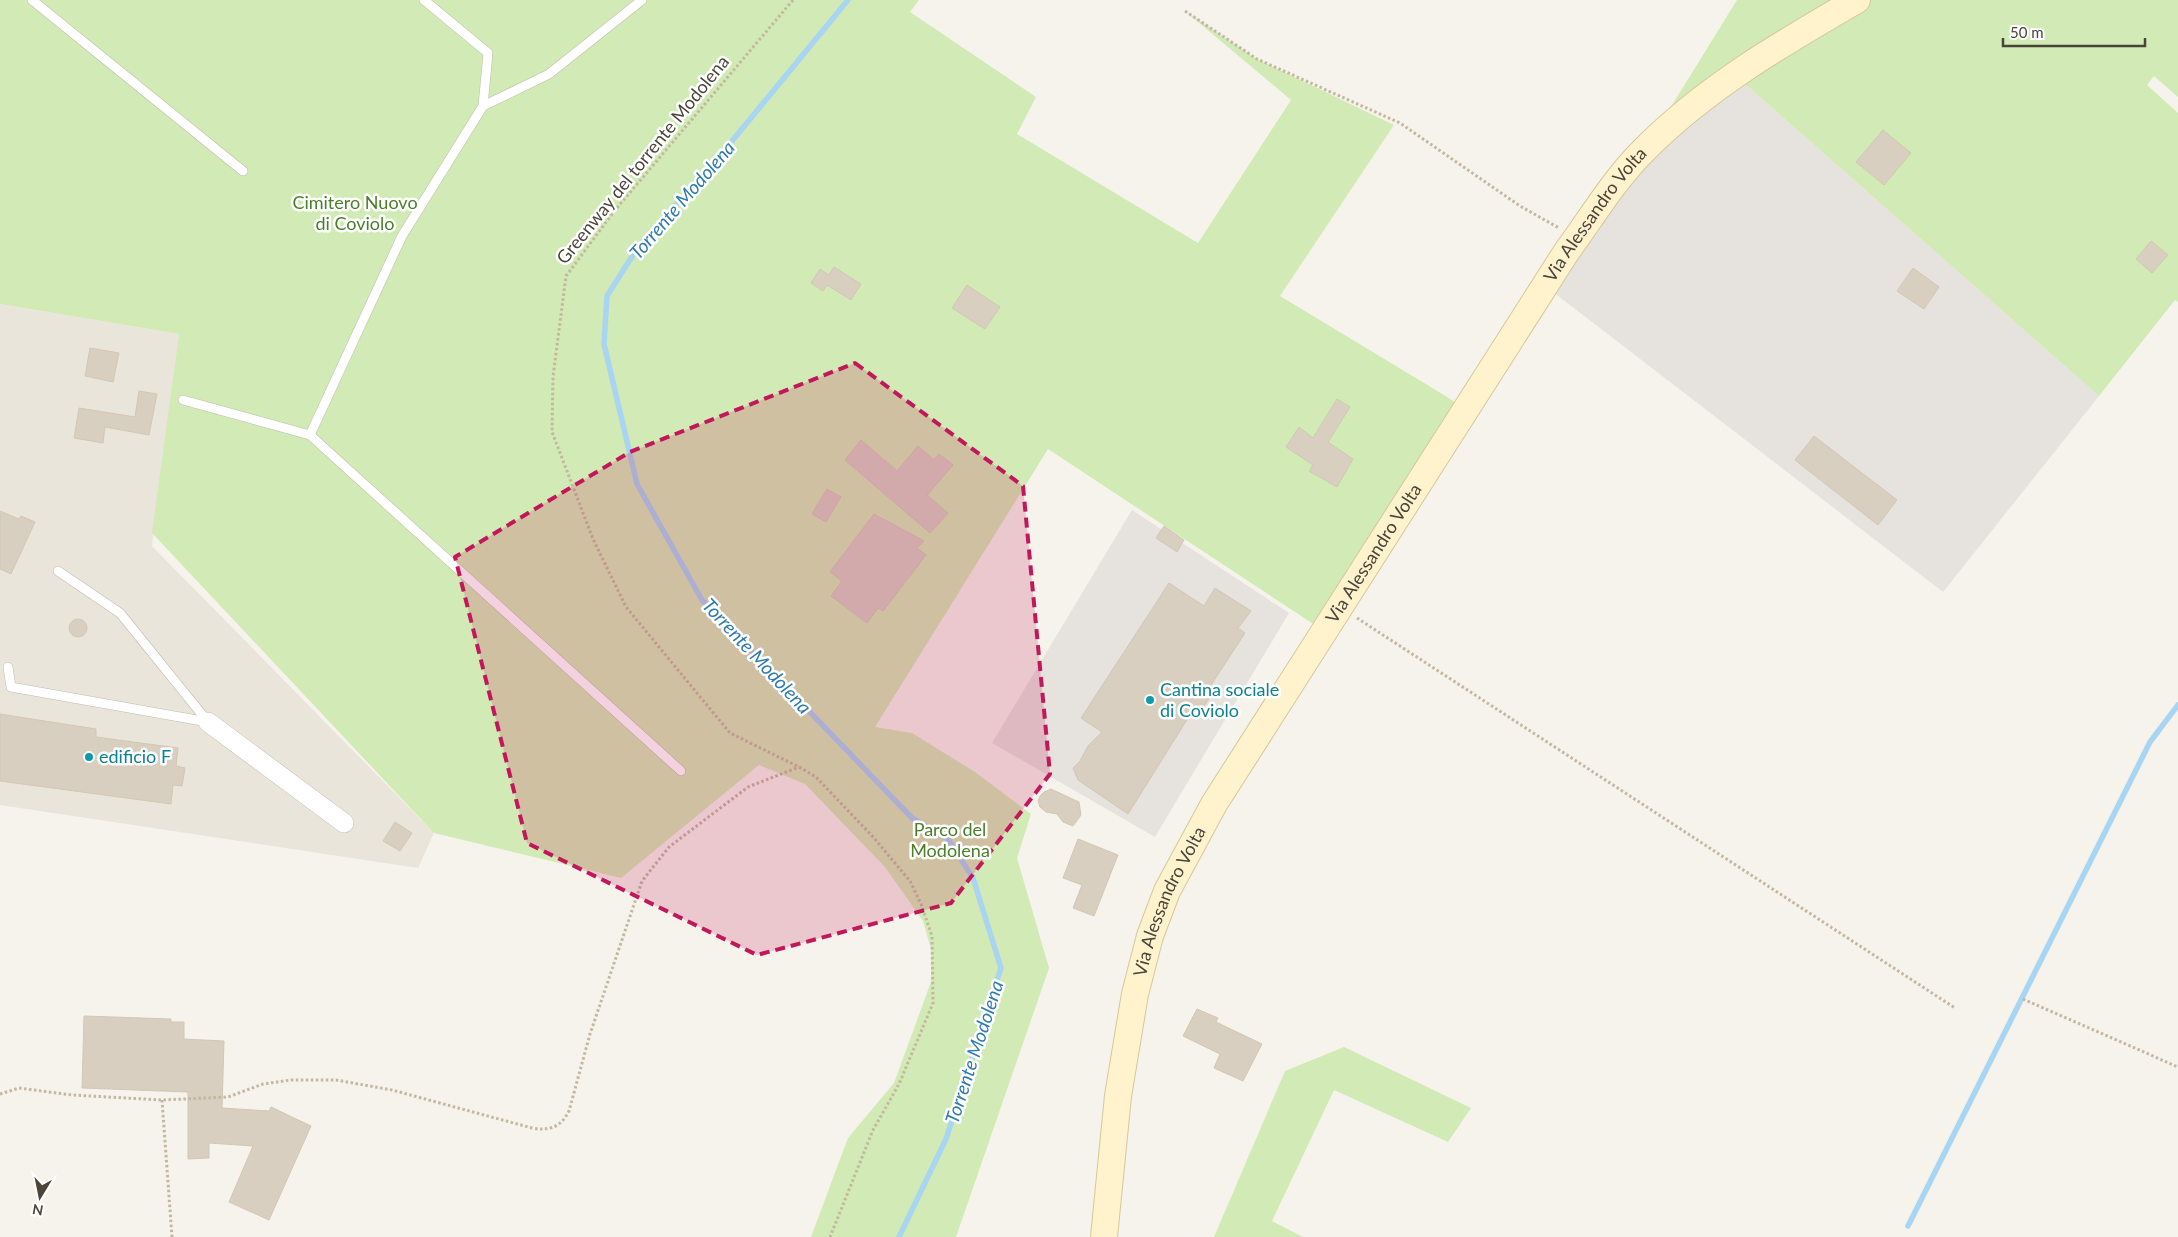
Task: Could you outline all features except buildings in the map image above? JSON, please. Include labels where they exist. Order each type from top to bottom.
[{"type":"street","name":"Via Alessandro Volta","points":[[1104,1237],[1118,1096],[1126,1036],[1135,994],[1157,918],[1181,862],[1214,804],[1577,238],[1620,179],[1642,152],[1687,110],[1778,46],[1857,0]]},
{"type":"street","points":[[208,722],[344,824]]},
{"type":"lane","points":[[32,0],[243,171]]},
{"type":"lane","points":[[310,435],[402,236],[483,106],[488,53],[424,0]]},
{"type":"lane","points":[[483,106],[549,74],[642,0]]},
{"type":"lane","points":[[182,400],[310,435],[681,771]]},
{"type":"lane","points":[[58,571],[120,613],[208,722]]},
{"type":"lane","points":[[8,667],[11,687],[208,722]]},
{"type":"path","name":"Greenway del torrente Modolena","points":[[793,0],[616,209],[566,276],[554,377],[552,432],[593,539],[626,607],[730,733],[816,777],[892,857],[910,881],[921,904],[932,936],[933,1003],[899,1084],[873,1130],[830,1237]]},
{"type":"path","points":[[1185,11],[1257,59],[1400,123],[1520,206],[1577,238]]},
{"type":"path","points":[[1340,607],[1955,1008]]},
{"type":"path","points":[[0,1094],[19,1088],[72,1095],[162,1100],[228,1097],[263,1084],[290,1080],[336,1080],[392,1090],[527,1127],[541,1129],[558,1126],[569,1111],[590,1034],[642,881],[669,847],[748,787],[799,767]]},
{"type":"path","points":[[2023,999],[2178,1067]]},
{"type":"path","points":[[162,1100],[172,1237]]},
{"type":"highlighted area","points":[[855,363],[1023,486],[1050,774],[951,903],[757,955],[527,843],[455,557],[630,452]]},
{"type":"shaded area","points":[[1735,75],[2099,396],[1943,592],[1553,292],[1644,167],[1720,99]]},
{"type":"shaded area","points":[[0,304],[179,334],[152,546],[434,833],[418,868],[0,805]]},
{"type":"shaded area","points":[[1132,510],[1289,613],[1155,837],[992,743]]},
{"type":"green space","points":[[0,0],[919,0],[910,12],[1036,97],[1017,134],[1198,243],[1291,100],[1185,11],[1257,59],[1394,125],[1280,296],[1465,409],[1324,631],[1048,449],[875,727],[912,733],[975,772],[1031,814],[1017,858],[1049,968],[956,1237],[811,1237],[848,1138],[894,1083],[931,982],[931,949],[923,921],[885,867],[805,784],[759,765],[621,878],[434,833],[152,533],[179,334],[0,304]]},
{"type":"green space","points":[[1737,0],[2178,0],[2178,97],[2154,76],[2147,85],[2178,113],[2178,302],[2175,300],[2099,396],[1735,75],[1643,152]]},
{"type":"green space","points":[[1344,1047],[1471,1108],[1448,1142],[1334,1090],[1272,1221],[1303,1237],[1214,1237],[1285,1071]]},
{"type":"waterway","name":"Torrente Modolena","points":[[848,0],[714,163],[638,247],[607,296],[604,344],[637,484],[702,600],[912,818],[948,839],[973,878],[1001,968],[946,1139],[899,1237]]},
{"type":"waterway","points":[[1908,1226],[2150,742],[2178,705]]},
{"type":"place","name":"Cantina sociale di Coviolo","points":[[1150,700]]},
{"type":"place","name":"edificio F","points":[[89,757]]},
{"type":"park label","name":"Cimitero Nuovo di Coviolo","points":[[355,213]]},
{"type":"park label","name":"Parco del Modolena","points":[[950,840]]}]
